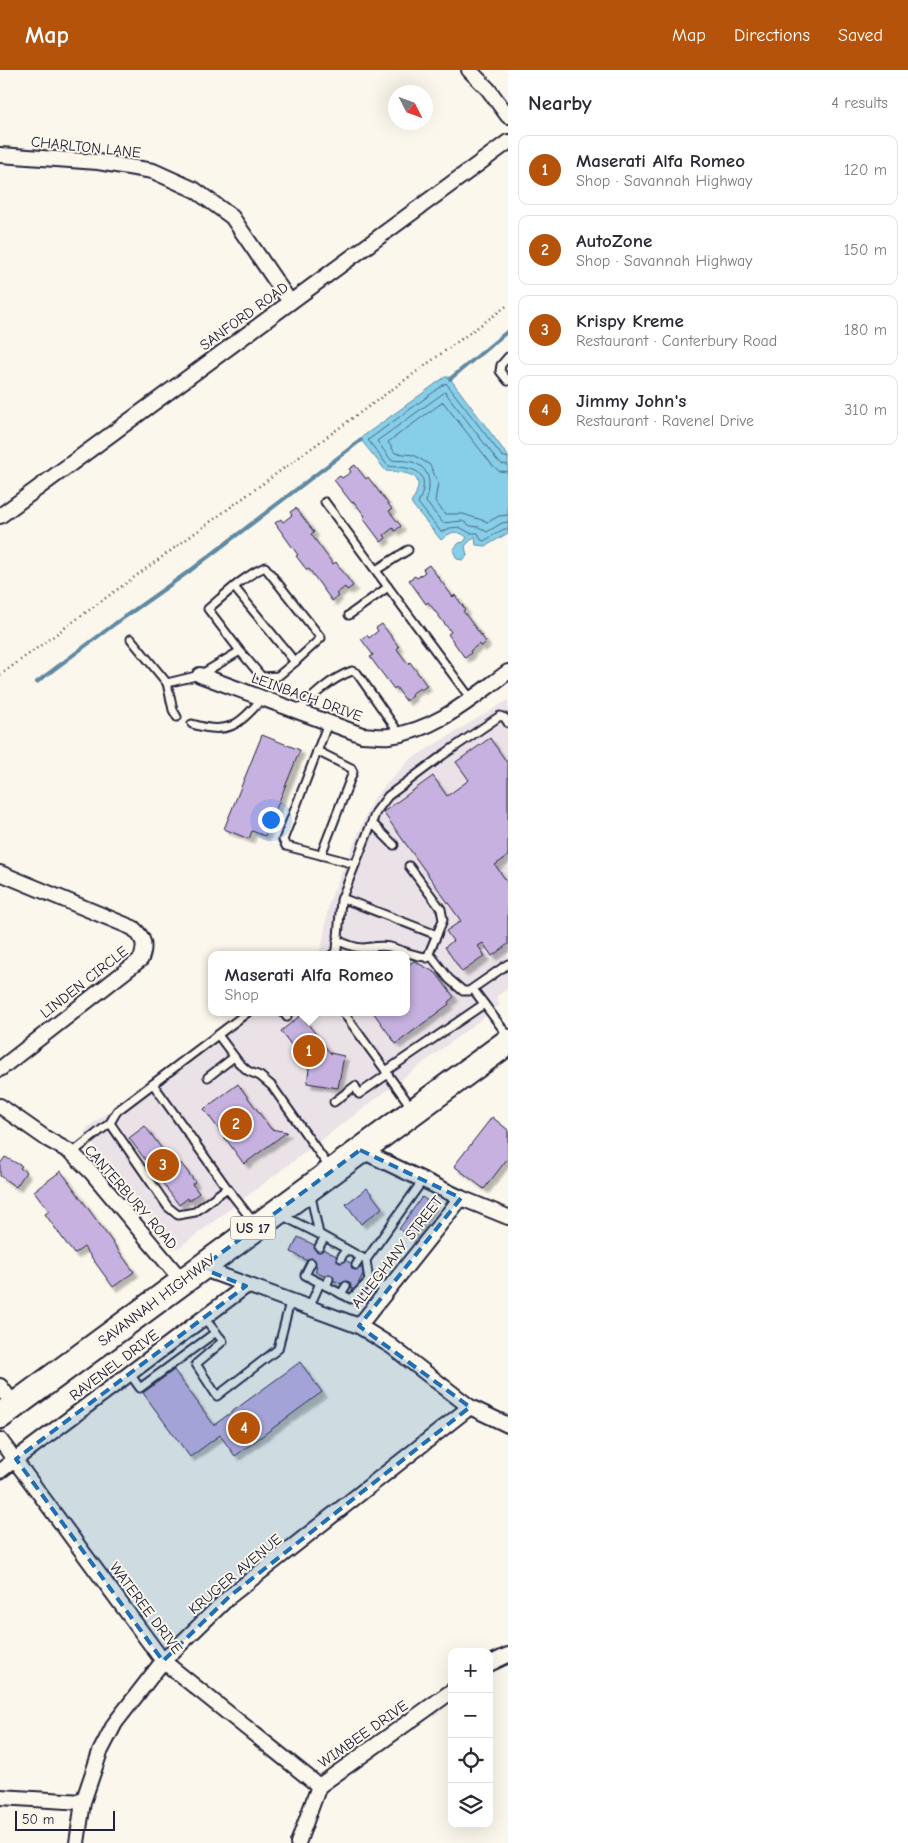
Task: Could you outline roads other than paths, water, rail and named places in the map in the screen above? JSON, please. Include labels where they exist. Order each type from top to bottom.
[{"type":"highway","name":"SAVANNAH HIGHWAY","points":[[7,1411],[508,1042]]},
{"type":"street","points":[[469,70],[488,89],[508,116]]},
{"type":"street","name":"SANFORD ROAD","points":[[0,516],[508,142]]},
{"type":"street","name":"CHARLTON LANE","points":[[0,155],[98,162],[153,170],[195,190],[232,217],[290,302]]},
{"type":"street","name":"LEINBACH DRIVE","points":[[200,675],[362,735],[389,736],[419,728],[448,716],[508,672]]},
{"type":"street","name":"LINDEN CIRCLE","points":[[0,873],[133,928],[141,934],[145,950],[140,959],[0,1069]]},
{"type":"street","name":"CANTERBURY ROAD","points":[[0,1106],[47,1139],[72,1153],[192,1275]]},
{"type":"street","points":[[360,1150],[461,1198],[508,1217]]},
{"type":"street","name":"ALLEGHANY STREET","points":[[359,1326],[461,1198]]},
{"type":"street","points":[[192,1275],[246,1286],[359,1326],[391,1346],[470,1407],[508,1425]]},
{"type":"street","name":"RAVENEL DRIVE","points":[[0,1471],[246,1286]]},
{"type":"street","points":[[0,1386],[7,1411]]},
{"type":"street","name":"KRUGER AVENUE","points":[[77,1843],[83,1802],[100,1752],[115,1723],[163,1661],[230,1596],[470,1407]]},
{"type":"street","name":"WATEREE DRIVE","points":[[0,1440],[16,1459],[163,1661],[319,1786]]},
{"type":"street","points":[[493,1661],[508,1656]]},
{"type":"street","name":"WIMBEE DRIVE","points":[[298,1843],[319,1786],[449,1693]]},
{"type":"street","points":[[0,1797],[83,1802]]},
{"type":"lane","points":[[508,357],[501,365],[500,371],[508,382]]},
{"type":"lane","points":[[325,502],[471,699]]},
{"type":"lane","points":[[376,570],[408,550]]},
{"type":"lane","points":[[265,567],[320,638],[278,676],[262,677],[240,651],[208,609],[234,587],[256,571],[265,567]]},
{"type":"lane","points":[[234,587],[295,662]]},
{"type":"lane","points":[[349,615],[388,587]]},
{"type":"lane","points":[[132,639],[167,683],[172,710],[177,718]]},
{"type":"lane","points":[[167,683],[200,675],[240,651]]},
{"type":"lane","points":[[298,712],[318,690],[344,673],[352,671],[357,673],[399,733]]},
{"type":"lane","points":[[192,724],[220,730],[238,723],[262,698]]},
{"type":"lane","points":[[335,951],[342,898],[376,812],[388,796],[500,716],[505,718],[508,723]]},
{"type":"lane","points":[[328,723],[283,840],[286,846],[355,864]]},
{"type":"lane","points":[[317,751],[351,768],[353,772],[321,855]]},
{"type":"lane","points":[[372,823],[394,845]]},
{"type":"lane","points":[[409,866],[441,910],[443,920],[428,958]]},
{"type":"lane","points":[[342,898],[437,935]]},
{"type":"lane","points":[[337,940],[354,947],[363,948],[374,945],[404,951]]},
{"type":"lane","points":[[410,953],[428,958],[432,957],[449,979],[463,991],[469,991],[508,964]]},
{"type":"lane","points":[[472,989],[508,1036]]},
{"type":"lane","points":[[334,1102],[355,1086],[359,1094],[484,1004]]},
{"type":"lane","points":[[72,1153],[110,1123],[116,1111],[243,1016]]},
{"type":"lane","points":[[346,1016],[414,1110]]},
{"type":"lane","points":[[218,1035],[234,1057],[248,1071],[260,1076],[272,1086],[323,1178],[312,1201],[321,1236],[319,1247]]},
{"type":"lane","points":[[208,1078],[234,1057]]},
{"type":"lane","points":[[153,1084],[227,1188],[266,1219],[321,1236],[363,1258],[369,1281]]},
{"type":"lane","points":[[110,1123],[168,1208],[178,1215],[195,1212],[227,1188]]},
{"type":"lane","points":[[356,1265],[423,1180]]},
{"type":"lane","points":[[341,1258],[346,1249]]},
{"type":"lane","points":[[311,1263],[305,1276],[351,1299],[369,1281]]},
{"type":"lane","points":[[309,1308],[323,1285],[330,1279]]},
{"type":"lane","points":[[369,1281],[388,1290]]},
{"type":"lane","points":[[341,1294],[346,1286]]},
{"type":"lane","points":[[204,1318],[223,1341],[196,1364],[217,1396],[278,1349],[290,1302]]},
{"type":"lane","points":[[130,1374],[140,1388],[216,1332]]},
{"type":"water","points":[[445,377],[449,377],[508,456],[508,533],[486,546],[476,545],[475,536],[465,546],[467,556],[463,560],[457,559],[453,550],[459,543],[464,542],[467,537],[453,532],[441,540],[411,503],[418,486],[414,477],[409,474],[386,471],[361,440],[362,437]]},
{"type":"waterway","points":[[450,379],[508,331]]},
{"type":"waterway","points":[[37,682],[191,570],[361,440]]},
{"type":"place","name":"Maserati Alfa Romeo","points":[[309,1051]]},
{"type":"place","name":"AutoZone","points":[[236,1124]]},
{"type":"place","name":"Krispy Kreme","points":[[163,1165]]},
{"type":"place","name":"Jimmy John's","points":[[244,1428]]}]
